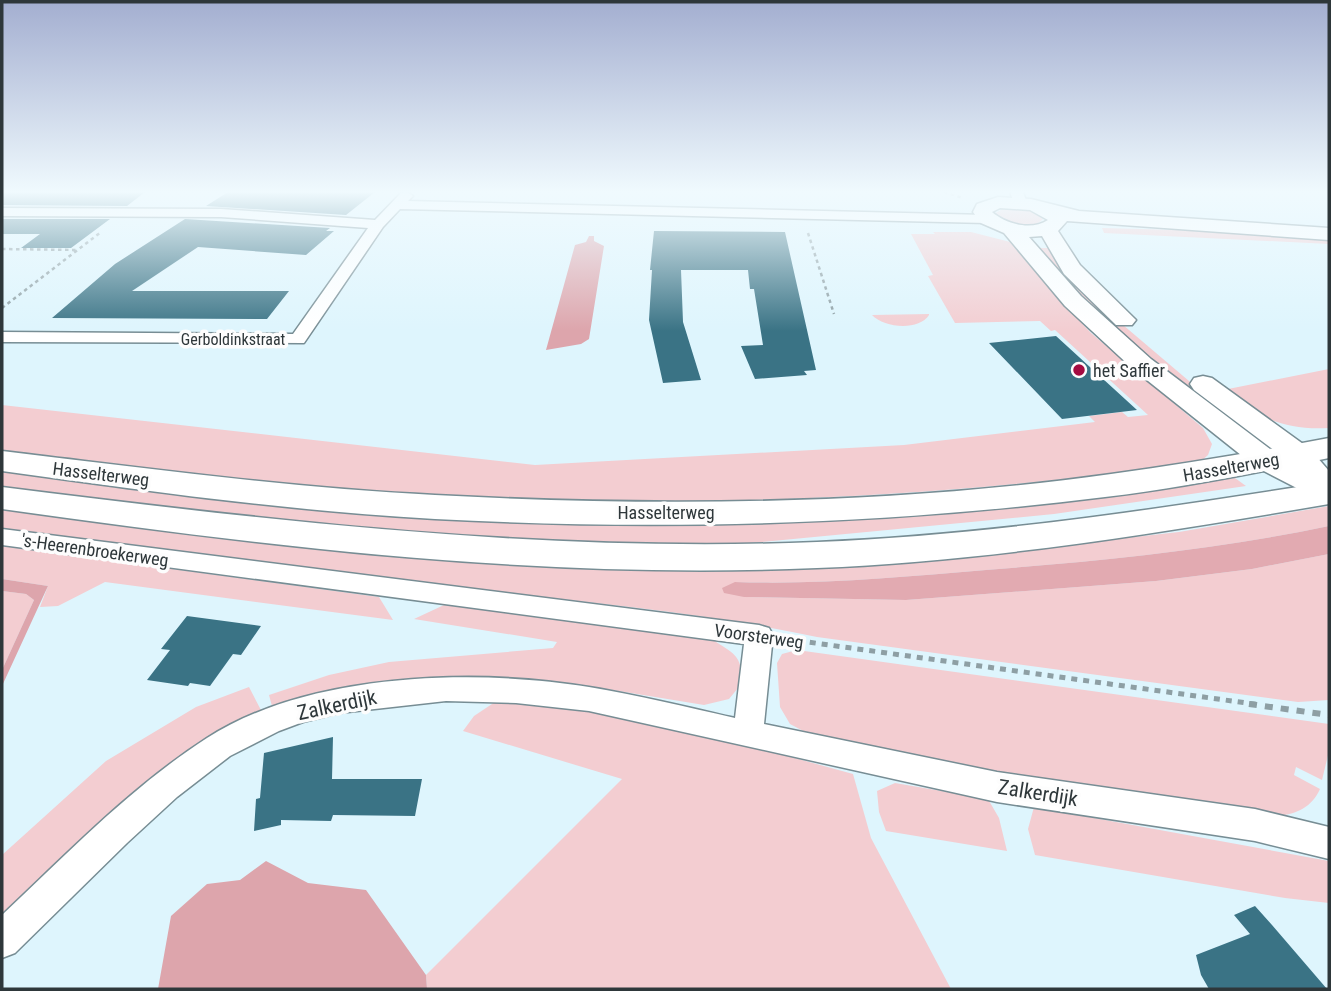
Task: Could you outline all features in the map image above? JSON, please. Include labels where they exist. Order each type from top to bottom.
[{"type":"main road","points":[[1011,238],[1142,364],[1298,455]]},
{"type":"main road","points":[[1059,238],[1072,269],[1156,349],[1298,455],[1329,492]]},
{"type":"main road","name":"Hasselterweg","points":[[2,461],[328,499],[447,508],[620,513],[811,510],[934,504],[1170,478],[1298,455]]},
{"type":"main road","name":"Hasselterweg","points":[[2,498],[143,517],[384,543],[606,555],[710,556],[817,555],[1038,536],[1329,492]]},
{"type":"street","name":"Gerboldinkstraat","points":[[2,337],[298,339],[367,238]]},
{"type":"street","name":"'s-Heerenbroekerweg","points":[[2,537],[188,563]]},
{"type":"street","name":"Voorsterweg","points":[[188,563],[759,635]]},
{"type":"street","points":[[748,734],[759,635]]},
{"type":"street","name":"Zalkerdijk","points":[[2,940],[115,832],[166,787],[219,747],[268,722],[303,710],[352,699],[446,689],[516,691],[589,699],[997,787],[1255,825],[1329,843]]},
{"type":"path","points":[[2,308],[94,238]]},
{"type":"path","points":[[810,238],[834,314]]},
{"type":"path","points":[[2,249],[78,250]]},
{"type":"path","name":"Voorsterweg","points":[[759,635],[1329,715]]},
{"type":"shaded area","points":[[588,238],[594,238],[594,241],[604,246],[589,339],[581,344],[546,350],[575,245],[586,242]]},
{"type":"shaded area","points":[[913,238],[995,238],[1014,243],[1044,273],[1062,302],[1091,333],[1203,428],[1212,444],[1208,455],[1200,462],[986,487],[773,499],[559,501],[301,488],[2,451],[2,405],[535,465],[904,445],[1095,422],[1089,416],[1122,412],[1128,417],[1148,415],[1055,330],[1051,331],[1040,321],[955,323],[928,276],[933,275]]},
{"type":"shaded area","points":[[1211,238],[1291,238],[1329,241],[1329,244]]},
{"type":"shaded area","points":[[1036,248],[1051,248],[1116,319],[1189,381],[1241,419],[1231,421],[1166,372],[1054,273]]},
{"type":"shaded area","points":[[929,314],[918,324],[901,326],[885,323],[872,315]]},
{"type":"shaded area","points":[[1329,369],[1329,428],[1298,427],[1270,420],[1218,391]]},
{"type":"shaded area","points":[[2,471],[244,502],[901,516],[1076,501],[1235,478],[1246,486],[1054,514],[721,546],[429,535],[184,510],[2,486]]},
{"type":"shaded area","points":[[1329,506],[1329,526],[1158,554],[892,578],[735,582],[744,597],[906,600],[1156,581],[1252,569],[1329,554],[1329,700],[1298,702],[817,637],[685,614],[349,574],[2,528],[2,508],[183,532],[955,557],[1179,532]]},
{"type":"shaded area","points":[[1329,526],[1329,554],[1252,569],[1156,581],[906,600],[744,597],[724,593],[722,588],[735,582],[860,580],[1029,567],[1201,548]]},
{"type":"shaded area","points":[[2,546],[379,597],[393,620],[105,582],[58,606],[40,607],[48,586],[2,579]]},
{"type":"shaded area","points":[[2,579],[48,586],[2,686],[2,670],[34,600],[26,594],[2,591]]},
{"type":"shaded area","points":[[2,591],[26,594],[34,600],[2,670]]},
{"type":"shaded area","points":[[444,605],[712,639],[735,655],[743,682],[729,699],[704,705],[576,684],[486,678],[273,710],[269,695],[329,675],[389,662],[553,648],[557,642],[414,619]]},
{"type":"shaded area","points":[[797,650],[1329,724],[1329,751],[1322,780],[1296,767],[1294,775],[1320,789],[1313,801],[1298,811],[1278,816],[1085,788],[874,750],[807,733],[790,724],[780,707],[777,663],[782,654]]},
{"type":"shaded area","points":[[249,687],[263,714],[94,837],[2,923],[2,855],[106,761],[196,707]]},
{"type":"shaded area","points":[[498,700],[581,709],[729,740],[853,774],[871,838],[951,989],[427,989],[426,975],[622,779],[463,731],[474,716]]},
{"type":"shaded area","points":[[895,783],[988,799],[999,818],[1007,851],[886,831],[879,812],[877,791]]},
{"type":"shaded area","points":[[1034,807],[1329,861],[1329,903],[1285,898],[1035,855],[1028,829]]},
{"type":"shaded area","points":[[266,861],[308,883],[366,890],[426,975],[427,989],[158,989],[171,916],[207,884],[240,880]]},
{"type":"building","points":[[34,238],[84,238],[71,248],[21,248]]},
{"type":"building","points":[[155,238],[326,238],[306,255],[198,247],[132,291],[289,291],[267,319],[52,318],[115,264]]},
{"type":"building","points":[[653,238],[786,238],[816,370],[804,371],[807,375],[755,379],[741,346],[763,345],[754,289],[750,289],[748,270],[681,270],[683,322],[701,380],[663,383],[649,320]]},
{"type":"building","points":[[1056,336],[1137,410],[1062,419],[989,343]]},
{"type":"building","points":[[187,616],[261,626],[241,655],[233,654],[210,686],[147,680],[170,650],[161,649]]},
{"type":"building","points":[[333,737],[332,779],[422,779],[415,816],[333,815],[331,821],[281,820],[281,825],[254,831],[264,753]]},
{"type":"building","points":[[1255,906],[1327,989],[1209,989],[1201,975],[1196,955],[1250,934],[1234,915]]},
{"type":"place","name":"het Saffier","points":[[1079,370]]}]
